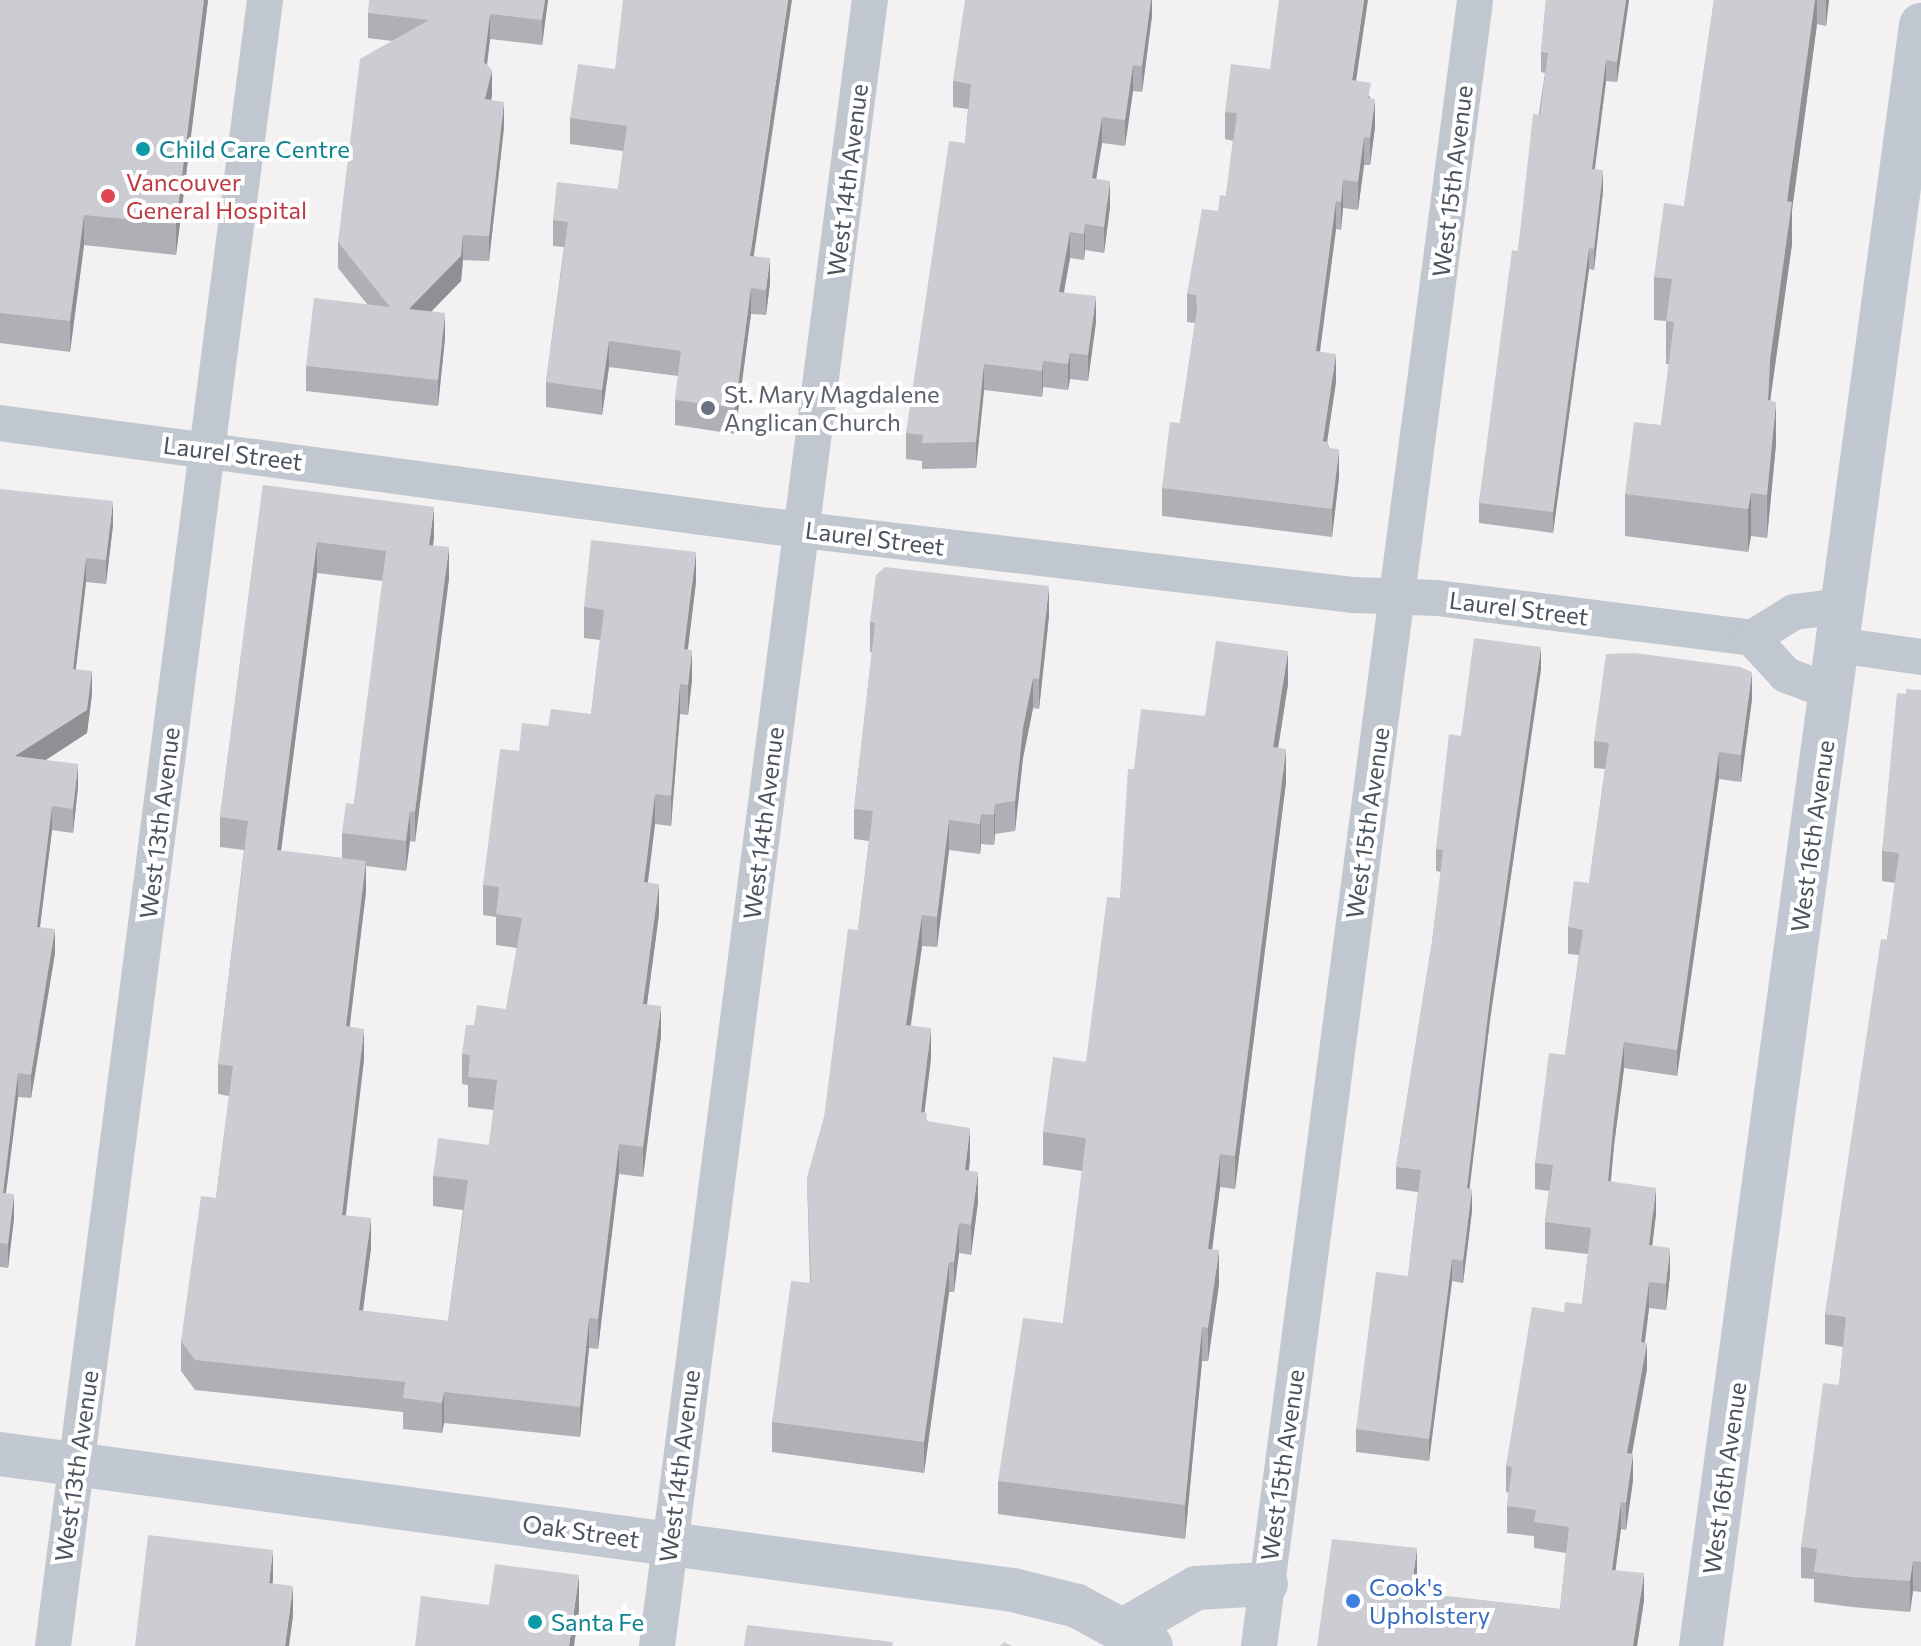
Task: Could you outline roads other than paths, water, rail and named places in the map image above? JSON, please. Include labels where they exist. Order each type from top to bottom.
[{"type":"street","name":"West 13th Avenue","points":[[53,1646],[265,0]]},
{"type":"street","name":"West 14th Avenue","points":[[657,1646],[870,0]]},
{"type":"street","name":"West 15th Avenue","points":[[1259,1646],[1475,0]]},
{"type":"street","name":"West 16th Avenue","points":[[1701,1646],[1921,25]]},
{"type":"street","name":"Laurel Street","points":[[0,423],[801,530],[1752,638]]},
{"type":"street","points":[[1831,692],[1786,675],[1752,638],[1794,612],[1921,657]]},
{"type":"street","name":"Oak Street","points":[[0,1454],[1013,1590],[1077,1606],[1138,1638]]},
{"type":"street","points":[[1138,1638],[1196,1588],[1266,1584]]},
{"type":"place","name":"Child Care Centre","points":[[143,149]]},
{"type":"place","name":"Vancouver General Hospital","points":[[108,196]]},
{"type":"place","name":"St. Mary Magdalene Anglican Church","points":[[708,408]]},
{"type":"place","name":"Cook's Upholstery","points":[[1353,1601]]},
{"type":"place","name":"Santa Fe","points":[[535,1622]]}]
